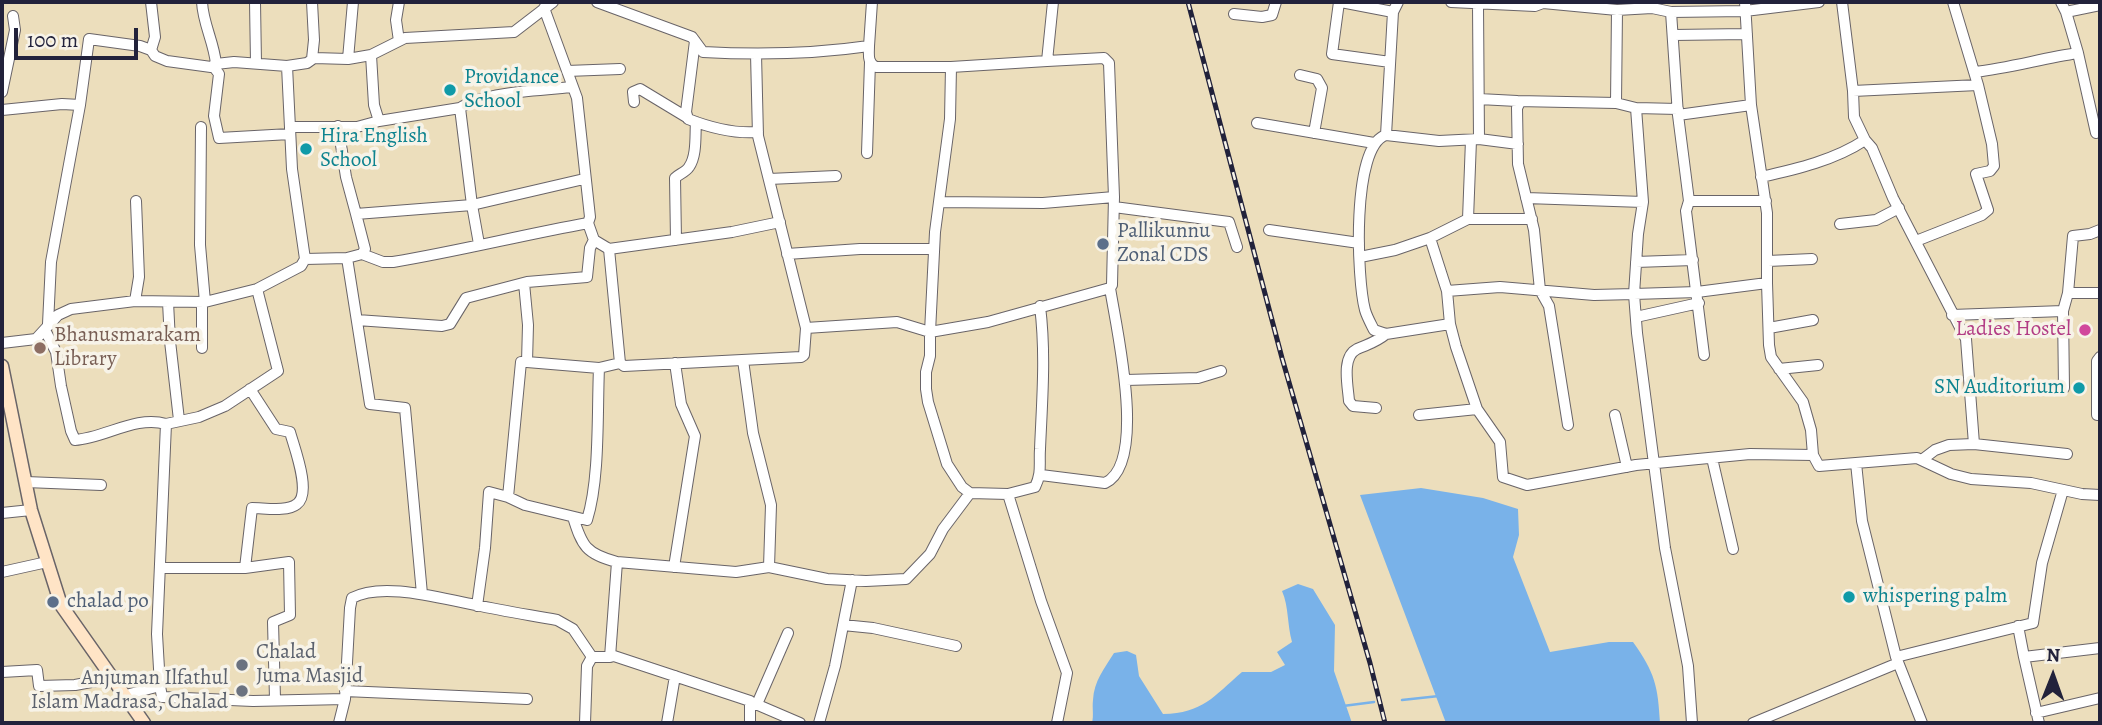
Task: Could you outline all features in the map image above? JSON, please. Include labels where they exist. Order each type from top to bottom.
[{"type":"main road","points":[[2,366],[7,417],[26,482],[31,510],[61,605],[144,723]]},
{"type":"street","points":[[151,2],[155,37],[151,50]]},
{"type":"street","points":[[202,2],[204,21],[214,49],[214,65],[219,74],[214,116],[219,138],[290,130],[357,127],[460,108],[468,102],[504,95],[573,87]]},
{"type":"street","points":[[255,2],[256,63]]},
{"type":"street","points":[[312,2],[313,59]]},
{"type":"street","points":[[348,59],[353,2]]},
{"type":"street","points":[[399,2],[396,20],[399,41]]},
{"type":"street","points":[[597,2],[692,37],[704,52],[823,53],[869,46]]},
{"type":"street","points":[[867,153],[872,2]]},
{"type":"street","points":[[1047,61],[1053,2]]},
{"type":"street","points":[[1234,14],[1262,18],[1272,15],[1276,2]]},
{"type":"street","points":[[1390,62],[1332,54],[1340,2],[1393,12]]},
{"type":"street","points":[[1386,135],[1393,12],[1398,2]]},
{"type":"street","points":[[1451,2],[1535,6],[1543,2],[1617,10],[1652,5],[1671,12],[1819,2]]},
{"type":"street","points":[[1842,2],[1854,117],[1872,148],[1899,208],[1966,339],[1974,444]]},
{"type":"street","points":[[1916,241],[1988,210],[1976,174],[1990,172],[1994,166],[1992,145],[1978,85],[1953,2]]},
{"type":"street","points":[[2061,2],[2078,53],[2096,133],[2100,132]]},
{"type":"street","points":[[257,289],[278,371],[268,380],[250,388],[225,406],[199,417],[166,424],[157,421],[143,423],[75,440],[47,327],[51,262],[80,105],[89,39],[141,46],[167,61],[287,66],[307,63],[313,59],[348,59],[371,55],[399,41],[514,32],[548,5],[577,98],[590,217],[588,223],[594,240],[609,249],[733,232],[780,222]]},
{"type":"street","points":[[1468,219],[1479,99],[1478,5]]},
{"type":"street","points":[[2066,12],[2100,5]]},
{"type":"street","points":[[1745,7],[1751,105],[1766,201],[1769,345],[1771,356],[1803,402],[1811,430],[1813,455],[1819,466],[1905,457],[1923,459],[1951,474],[1970,479],[2031,483],[2100,495]]},
{"type":"street","points":[[1616,103],[1617,10]]},
{"type":"street","points":[[1671,12],[1678,112],[1689,201],[1686,211],[1704,355]]},
{"type":"street","points":[[2,92],[15,30],[13,16]]},
{"type":"street","points":[[1673,35],[1747,34]]},
{"type":"street","points":[[676,240],[675,178],[688,170],[693,157],[692,120],[686,112],[695,41]]},
{"type":"street","points":[[1974,72],[2012,68],[2078,53]]},
{"type":"street","points":[[508,497],[522,362],[599,368],[620,363],[624,366],[804,355],[806,328],[758,132],[756,54]]},
{"type":"street","points":[[371,55],[374,105],[379,121]]},
{"type":"street","points":[[870,62],[876,67],[951,67],[1104,58],[1109,63],[1114,202],[1110,288],[1126,380],[1127,419],[1123,459],[1118,474],[1105,483],[1041,475]]},
{"type":"street","points":[[2,343],[36,339],[58,315],[71,309],[135,300],[204,302],[257,289],[301,266],[305,260],[292,169],[287,66]]},
{"type":"street","points":[[951,67],[950,119],[934,250],[930,356],[926,372],[928,402],[947,464],[970,494],[1008,494],[1035,486],[1041,475],[1045,369],[1040,306]]},
{"type":"street","points":[[567,71],[620,69]]},
{"type":"street","points":[[1300,75],[1317,79],[1322,88],[1314,133]]},
{"type":"street","points":[[1853,91],[1978,85]]},
{"type":"street","points":[[634,102],[633,92],[640,89],[692,120],[717,129],[758,132]]},
{"type":"street","points":[[1479,99],[1616,103],[1678,112],[1751,105]]},
{"type":"street","points":[[1517,101],[1520,102],[1517,107],[1518,164],[1532,219],[1539,290],[1549,306],[1567,425]]},
{"type":"street","points":[[2,110],[62,104],[80,105]]},
{"type":"street","points":[[460,108],[479,244]]},
{"type":"street","points":[[1636,108],[1643,202],[1634,294],[1636,317],[1665,548],[1688,666],[1692,723]]},
{"type":"street","points":[[1257,123],[1374,143]]},
{"type":"street","points":[[201,127],[200,245],[204,302],[202,348]]},
{"type":"street","points":[[338,127],[346,177],[364,242],[362,254]]},
{"type":"street","points":[[1450,324],[1386,334],[1374,330],[1365,310],[1359,243],[1365,166],[1374,143],[1379,137],[1386,135],[1438,141],[1475,140],[1518,144]]},
{"type":"street","points":[[1761,177],[1799,169],[1852,149],[1865,139]]},
{"type":"street","points":[[769,179],[836,176]]},
{"type":"street","points":[[356,214],[472,205],[584,179]]},
{"type":"street","points":[[1526,198],[1643,202]]},
{"type":"street","points":[[135,300],[139,277],[136,201]]},
{"type":"street","points":[[1689,201],[1766,201]]},
{"type":"street","points":[[940,202],[1114,202],[1229,222],[1237,247]]},
{"type":"street","points":[[1840,224],[1876,220],[1899,208]]},
{"type":"street","points":[[1360,257],[1395,250],[1430,238],[1468,219],[1532,219]]},
{"type":"street","points":[[305,260],[347,258],[362,254],[383,262],[393,262],[588,223]]},
{"type":"street","points":[[1269,230],[1359,243]]},
{"type":"street","points":[[2064,388],[2063,311],[2068,293],[2073,236],[2100,230]]},
{"type":"street","points":[[1430,238],[1447,290],[1450,324],[1477,409],[1500,442],[1503,477],[1517,484],[1527,485],[1655,463],[1750,454],[1813,455]]},
{"type":"street","points":[[357,320],[442,326],[450,324],[466,298],[524,283],[587,277],[590,248],[594,240]]},
{"type":"street","points":[[609,249],[620,363]]},
{"type":"street","points":[[787,254],[860,249],[934,250]]},
{"type":"street","points":[[347,258],[370,404],[405,408],[422,593]]},
{"type":"street","points":[[1768,261],[1812,259]]},
{"type":"street","points":[[1636,262],[1693,260]]},
{"type":"street","points":[[524,283],[527,362]]},
{"type":"street","points":[[1636,317],[1698,298],[1767,283]]},
{"type":"street","points":[[1447,290],[1500,286],[1594,295],[1634,294],[1698,298]]},
{"type":"street","points":[[806,328],[897,322],[930,332],[988,322],[1110,288]]},
{"type":"street","points":[[2068,293],[2100,293]]},
{"type":"street","points":[[168,302],[179,420]]},
{"type":"street","points":[[1952,315],[2063,311]]},
{"type":"street","points":[[1769,328],[1813,320]]},
{"type":"street","points":[[1376,408],[1353,406],[1349,401],[1347,361],[1354,350],[1374,344],[1386,334]]},
{"type":"street","points":[[2100,357],[2097,361],[2096,415],[2100,415]]},
{"type":"street","points":[[743,360],[753,433],[771,505],[769,566]]},
{"type":"street","points":[[674,567],[695,436],[681,404],[676,363]]},
{"type":"street","points":[[1779,369],[1818,365]]},
{"type":"street","points":[[477,606],[489,492],[525,505],[587,520],[591,506],[599,368]]},
{"type":"street","points":[[1126,380],[1198,378],[1222,371]]},
{"type":"street","points":[[245,568],[252,508],[284,508],[296,505],[303,496],[301,470],[290,432],[275,429],[250,388]]},
{"type":"street","points":[[1419,415],[1477,409]]},
{"type":"street","points":[[1615,415],[1627,467]]},
{"type":"street","points":[[166,424],[157,634],[162,697],[231,700],[345,695],[527,699]]},
{"type":"street","points":[[1923,459],[1935,450],[1949,445],[1974,444],[2067,454]]},
{"type":"street","points":[[1712,458],[1733,549]]},
{"type":"street","points":[[1856,463],[1862,521],[1897,660],[1922,723]]},
{"type":"street","points":[[26,482],[101,485]]},
{"type":"street","points":[[1753,723],[1897,660],[2033,623],[2042,563],[2063,490]]},
{"type":"street","points":[[573,517],[581,543],[600,558],[617,562],[736,572],[769,566],[827,579],[906,579],[930,554],[943,529],[970,494]]},
{"type":"street","points":[[1008,494],[1041,601],[1067,673],[1057,723]]},
{"type":"street","points":[[2,513],[31,510]]},
{"type":"street","points":[[2,572],[47,562]]},
{"type":"street","points":[[161,568],[245,568],[289,562],[290,615],[274,622],[275,699]]},
{"type":"street","points":[[610,657],[617,562]]},
{"type":"street","points":[[819,723],[835,666],[852,580]]},
{"type":"street","points":[[339,723],[345,695],[352,598],[370,592],[422,593],[557,620],[573,629],[592,657]]},
{"type":"street","points":[[844,625],[873,628],[956,646]]},
{"type":"street","points":[[2018,626],[2037,718],[2100,698]]},
{"type":"street","points":[[750,723],[753,703],[788,633]]},
{"type":"street","points":[[2024,657],[2100,648]]},
{"type":"street","points":[[592,657],[614,656],[753,703],[800,723]]},
{"type":"street","points":[[586,723],[587,666],[592,657]]},
{"type":"street","points":[[2,672],[37,670],[39,686],[75,685],[113,678]]},
{"type":"street","points":[[667,723],[675,676]]},
{"type":"street","points":[[126,695],[160,685]]},
{"type":"water","points":[[1421,488],[1483,498],[1518,509],[1519,535],[1513,557],[1550,652],[1609,642],[1633,642],[1654,680],[1660,723],[1446,723],[1360,495]]},
{"type":"water","points":[[1298,584],[1313,589],[1335,625],[1334,671],[1352,723],[1092,723],[1095,687],[1114,653],[1127,651],[1136,655],[1139,676],[1163,714],[1198,707],[1242,672],[1271,672],[1285,665],[1277,652],[1292,642],[1282,591]]},
{"type":"waterway","points":[[1402,700],[1439,696]]},
{"type":"waterway","points":[[1343,706],[1374,702]]},
{"type":"railway","points":[[1188,2],[1282,358],[1385,723]]},
{"type":"place","name":"Providance School","points":[[450,90]]},
{"type":"place","name":"Hira English School","points":[[306,149]]},
{"type":"place","name":"Pallikunnu Zonal CDS","points":[[1103,244]]},
{"type":"place","name":"Ladies Hostel","points":[[2085,330]]},
{"type":"place","name":"Bhanusmarakam Library","points":[[40,348]]},
{"type":"place","name":"SN Auditorium","points":[[2079,388]]},
{"type":"place","name":"whispering palm","points":[[1849,597]]},
{"type":"place","name":"chalad po","points":[[53,602]]},
{"type":"place","name":"Chalad Juma Masjid","points":[[242,665]]},
{"type":"place","name":"Anjuman Ilfathul Islam Madrasa, Chalad","points":[[242,691]]}]
